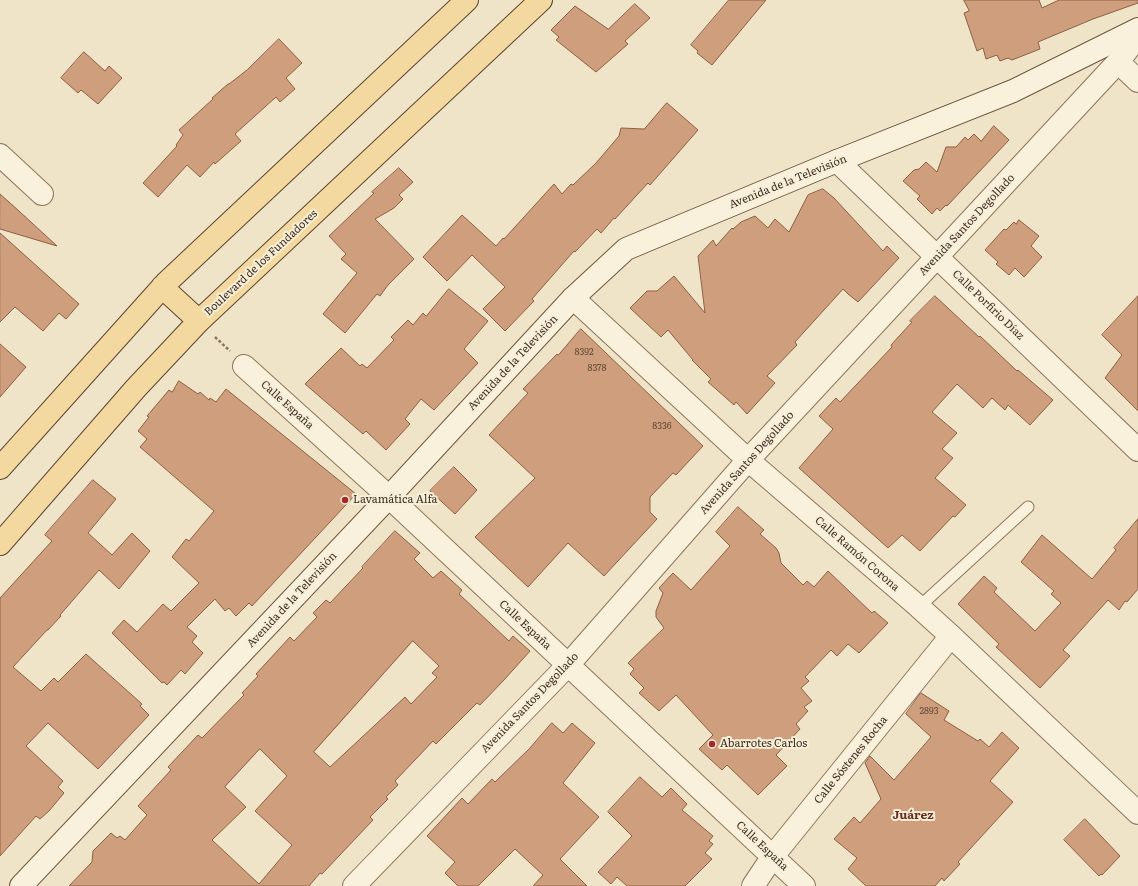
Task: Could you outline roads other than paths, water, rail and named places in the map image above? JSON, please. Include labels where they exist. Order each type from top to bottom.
[{"type":"main road","points":[[0,468],[162,287],[467,0]]},
{"type":"main road","name":"Boulevard de los Fundadores","points":[[0,544],[136,388],[199,321],[541,0]]},
{"type":"main road","points":[[162,287],[199,321]]},
{"type":"street","name":"Avenida de la Televisión","points":[[21,886],[389,497],[573,298],[626,249],[837,161],[1012,91],[1138,29]]},
{"type":"street","name":"Avenida Santos Degollado","points":[[354,886],[568,665],[748,460],[1118,62],[1138,36]]},
{"type":"street","points":[[1118,62],[1138,81]]},
{"type":"street","points":[[0,155],[42,194]]},
{"type":"street","name":"Calle Porfirio Díaz","points":[[837,161],[1138,450]]},
{"type":"street","name":"Calle Ramón Corona","points":[[573,298],[748,460],[951,636],[1138,813]]},
{"type":"street","name":"Calle España","points":[[244,366],[389,497],[804,886]]},
{"type":"street","name":"Calle Sóstenes Rocha","points":[[753,886],[773,856],[951,636]]},
{"type":"lane","points":[[919,607],[1028,507]]},
{"type":"place","name":"Lavamática Alfa","points":[[345,500]]},
{"type":"place","name":"Abarrotes Carlos","points":[[712,744]]},
{"type":"district","name":"Juárez","points":[[913,815]]}]
